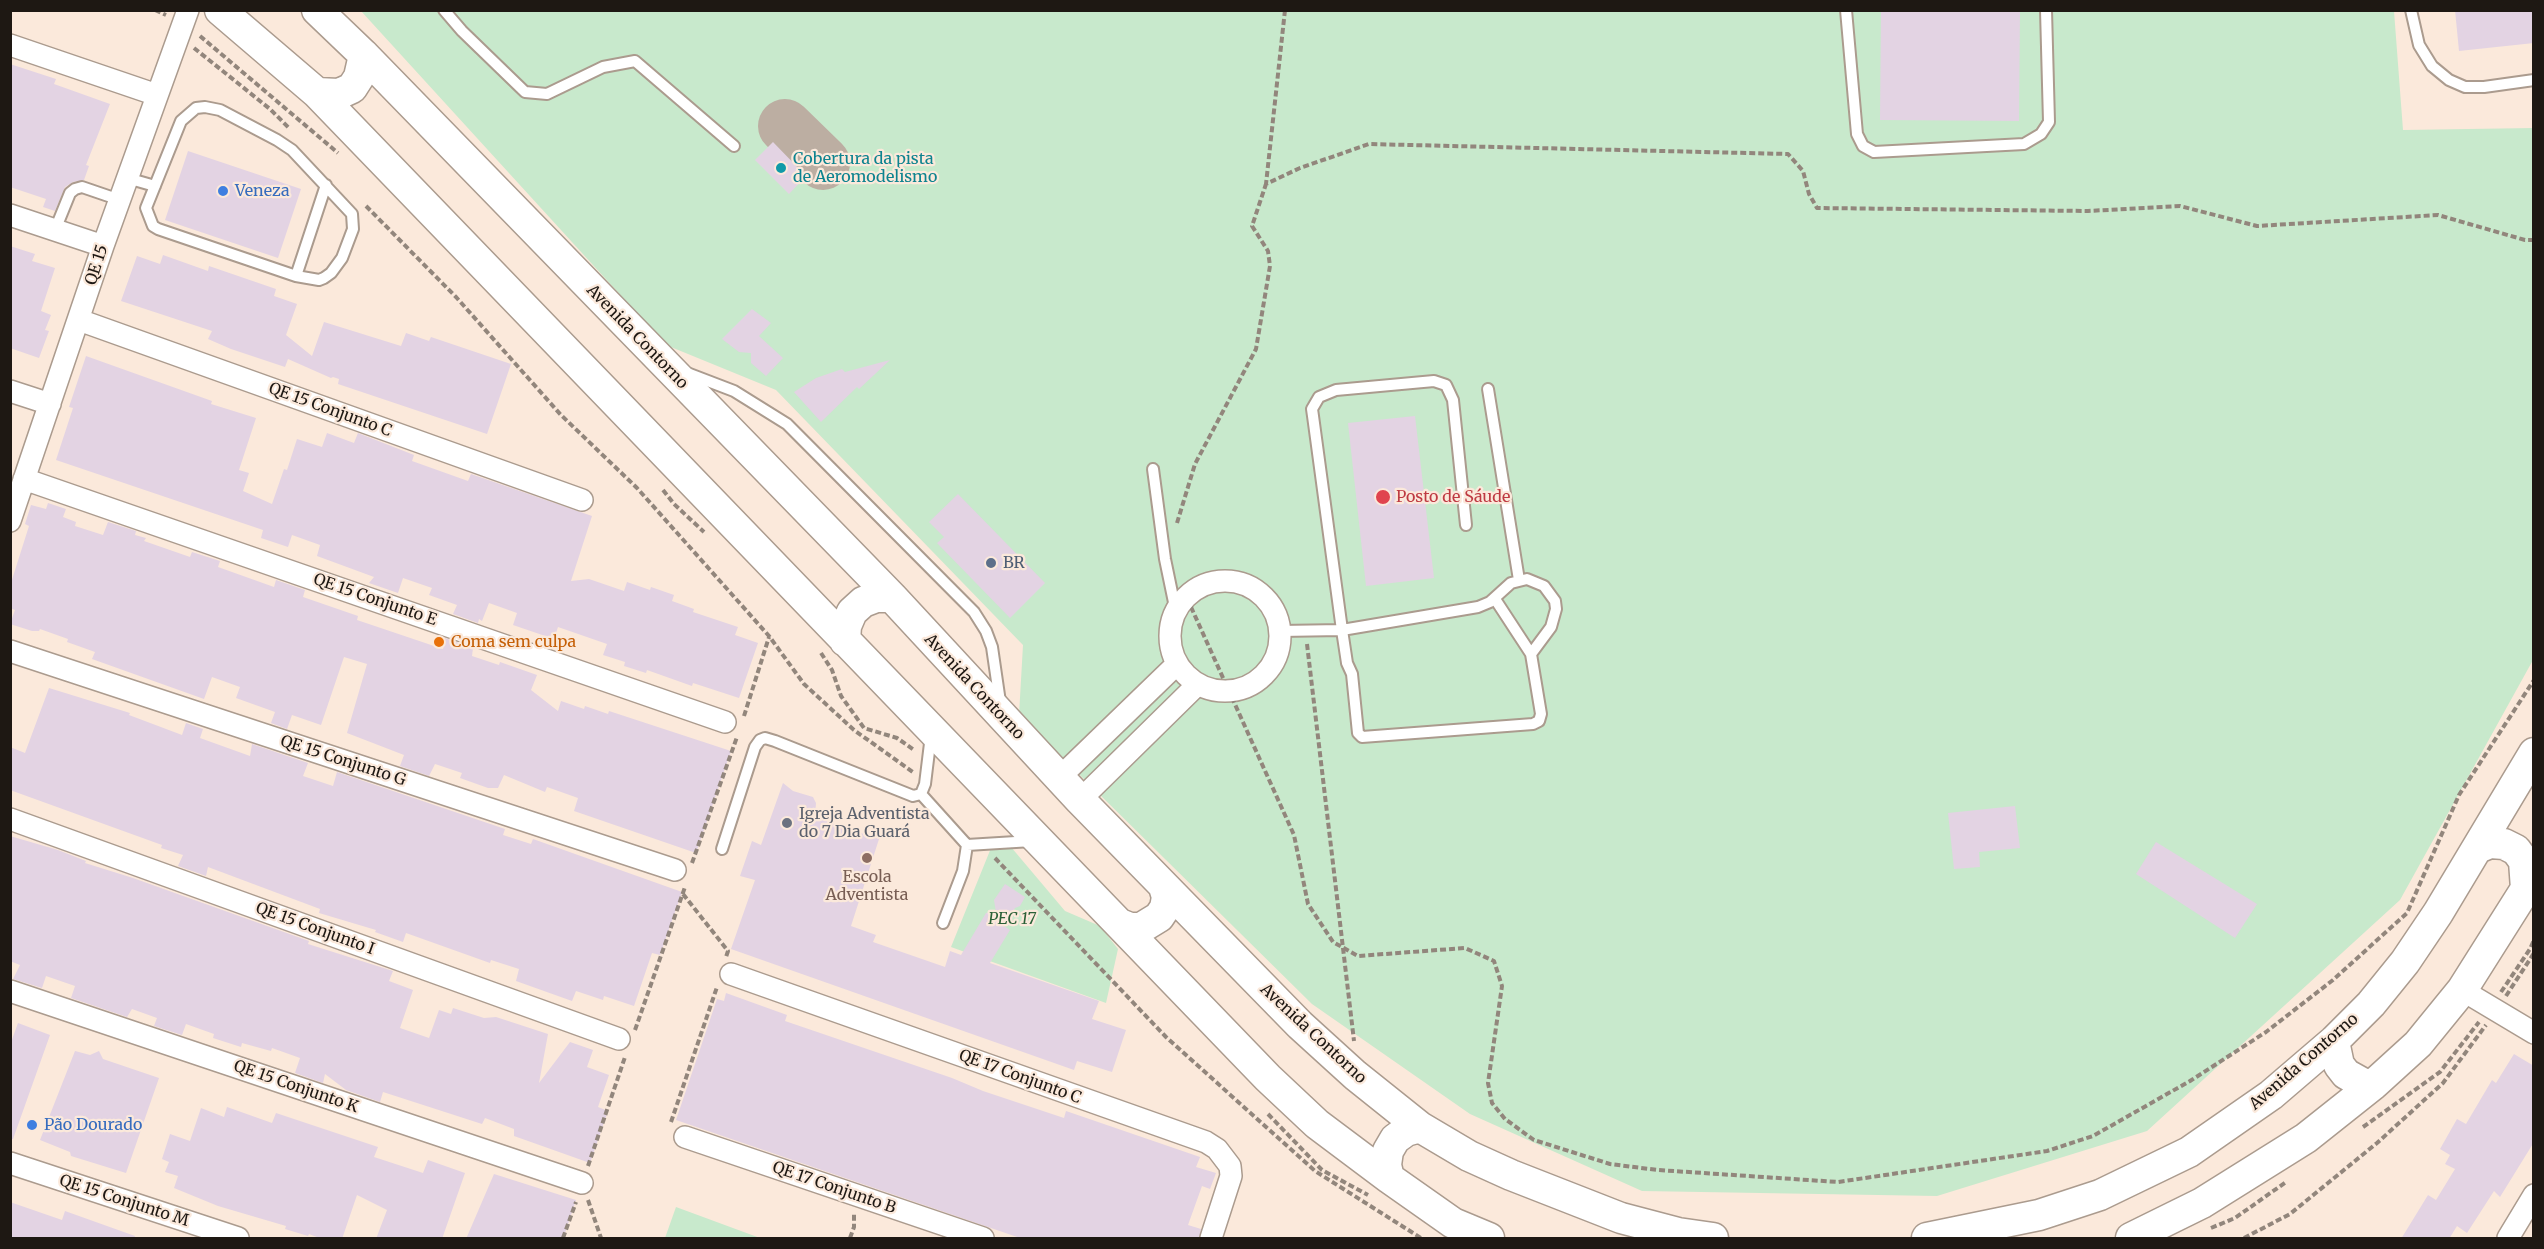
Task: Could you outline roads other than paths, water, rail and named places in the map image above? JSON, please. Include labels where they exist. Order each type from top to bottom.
[{"type":"main road","points":[[220,10],[317,93],[1268,1078],[1317,1124],[1389,1178],[1453,1222],[1489,1239]]},
{"type":"main road","name":"Avenida Contorno","points":[[316,10],[364,55],[891,597],[1164,887],[1300,1025],[1355,1075],[1420,1127],[1469,1156],[1625,1228],[1713,1239]]},
{"type":"main road","points":[[317,93],[339,94],[352,88],[359,77],[364,55]]},
{"type":"main road","points":[[845,641],[846,626],[852,612],[863,602],[876,597],[891,597]]},
{"type":"main road","name":"Avenida Contorno","points":[[1927,1239],[2039,1215],[2100,1195],[2189,1152],[2271,1095],[2334,1041],[2371,1004],[2404,962],[2478,848],[2534,753]]},
{"type":"main road","points":[[2131,1239],[2202,1203],[2306,1138],[2374,1084],[2418,1044],[2463,990],[2530,882],[2524,861],[2516,850],[2504,843],[2490,843],[2478,848]]},
{"type":"main road","points":[[1120,924],[1130,928],[1141,928],[1160,918],[1167,897],[1164,887]]},
{"type":"main road","points":[[2334,1041],[2339,1065],[2346,1074],[2354,1080],[2374,1084]]},
{"type":"main road","points":[[1389,1178],[1386,1165],[1388,1151],[1395,1139],[1406,1131],[1420,1127]]},
{"type":"street","name":"QE 15","points":[[10,521],[103,246],[188,10]]},
{"type":"street","points":[[10,45],[157,95]]},
{"type":"street","points":[[10,215],[103,246]]},
{"type":"street","name":"QE 15 Conjunto C","points":[[79,320],[582,500]]},
{"type":"street","points":[[10,391],[50,404]]},
{"type":"street","name":"QE 15 Conjunto E","points":[[24,479],[735,726]]},
{"type":"street","points":[[1218,582],[1235,582],[1252,588],[1266,599],[1275,614],[1280,631],[1278,648],[1272,665],[1266,672],[1245,687],[1228,691],[1211,690],[1197,685],[1177,664],[1170,637],[1170,628],[1181,604],[1200,587],[1218,582]]},
{"type":"street","name":"QE 15 Conjunto G","points":[[10,651],[684,872]]},
{"type":"street","points":[[1059,778],[1177,664]]},
{"type":"street","points":[[1080,800],[1197,685]]},
{"type":"street","name":"QE 15 Conjunto I","points":[[10,819],[627,1040]]},
{"type":"street","name":"QE 17 Conjunto C","points":[[725,971],[1206,1142],[1225,1157],[1230,1166],[1231,1176],[1210,1239]]},
{"type":"street","points":[[2463,990],[2534,1033]]},
{"type":"street","name":"QE 15 Conjunto K","points":[[10,991],[582,1183]]},
{"type":"street","name":"QE 17 Conjunto B","points":[[678,1132],[983,1239]]},
{"type":"street","name":"QE 15 Conjunto M","points":[[10,1163],[238,1239]]},
{"type":"street","points":[[2508,1239],[2534,1195]]},
{"type":"lane","points":[[444,10],[462,31],[525,92],[547,94],[603,67],[635,60],[734,146]]},
{"type":"lane","points":[[1846,10],[1857,134],[1863,146],[1874,152],[2024,144],[2041,134],[2049,122],[2046,10]]},
{"type":"lane","points":[[2411,10],[2420,45],[2432,66],[2449,80],[2464,87],[2484,87],[2534,80]]},
{"type":"lane","points":[[196,108],[220,110],[277,140],[292,150],[326,185],[352,214],[353,229],[342,258],[331,273],[319,280],[296,276],[158,230],[153,226],[146,208],[181,121],[196,108]]},
{"type":"lane","points":[[127,178],[155,186]]},
{"type":"lane","points":[[296,276],[326,185]]},
{"type":"lane","points":[[55,230],[70,193],[75,189],[82,187],[120,200]]},
{"type":"lane","points":[[665,366],[734,391],[787,424],[975,612],[992,647],[1002,717]]},
{"type":"lane","points":[[1466,525],[1453,400],[1446,385],[1434,381],[1336,390],[1318,397],[1312,409],[1347,663],[1352,674],[1358,733],[1362,738],[1533,724],[1539,721],[1541,714],[1531,654],[1495,599]]},
{"type":"lane","points":[[1488,389],[1519,580]]},
{"type":"lane","points":[[1153,469],[1166,560],[1181,604]]},
{"type":"lane","points":[[1280,631],[1342,630],[1478,607],[1495,599],[1511,583],[1519,580],[1536,581],[1544,586],[1555,601],[1555,617],[1545,637],[1531,654]]},
{"type":"lane","points":[[921,794],[932,732]]},
{"type":"lane","points":[[722,849],[755,747],[760,740],[765,738],[912,796],[921,794]]},
{"type":"lane","points":[[921,794],[967,845]]},
{"type":"lane","points":[[967,845],[1038,840]]},
{"type":"lane","points":[[943,923],[963,871],[967,845]]},
{"type":"place","name":"Cobertura da pista de Aeromodelismo","points":[[781,168]]},
{"type":"place","name":"Veneza","points":[[223,191]]},
{"type":"place","name":"Posto de Sáude","points":[[1383,497]]},
{"type":"place","name":"BR","points":[[991,563]]},
{"type":"place","name":"Coma sem culpa","points":[[439,642]]},
{"type":"place","name":"Igreja Adventista do 7 Dia Guará","points":[[787,823]]},
{"type":"place","name":"Escola Adventista","points":[[867,858]]},
{"type":"place","name":"Pão Dourado","points":[[32,1125]]},
{"type":"park label","name":"PEC 17","points":[[1012,919]]}]
